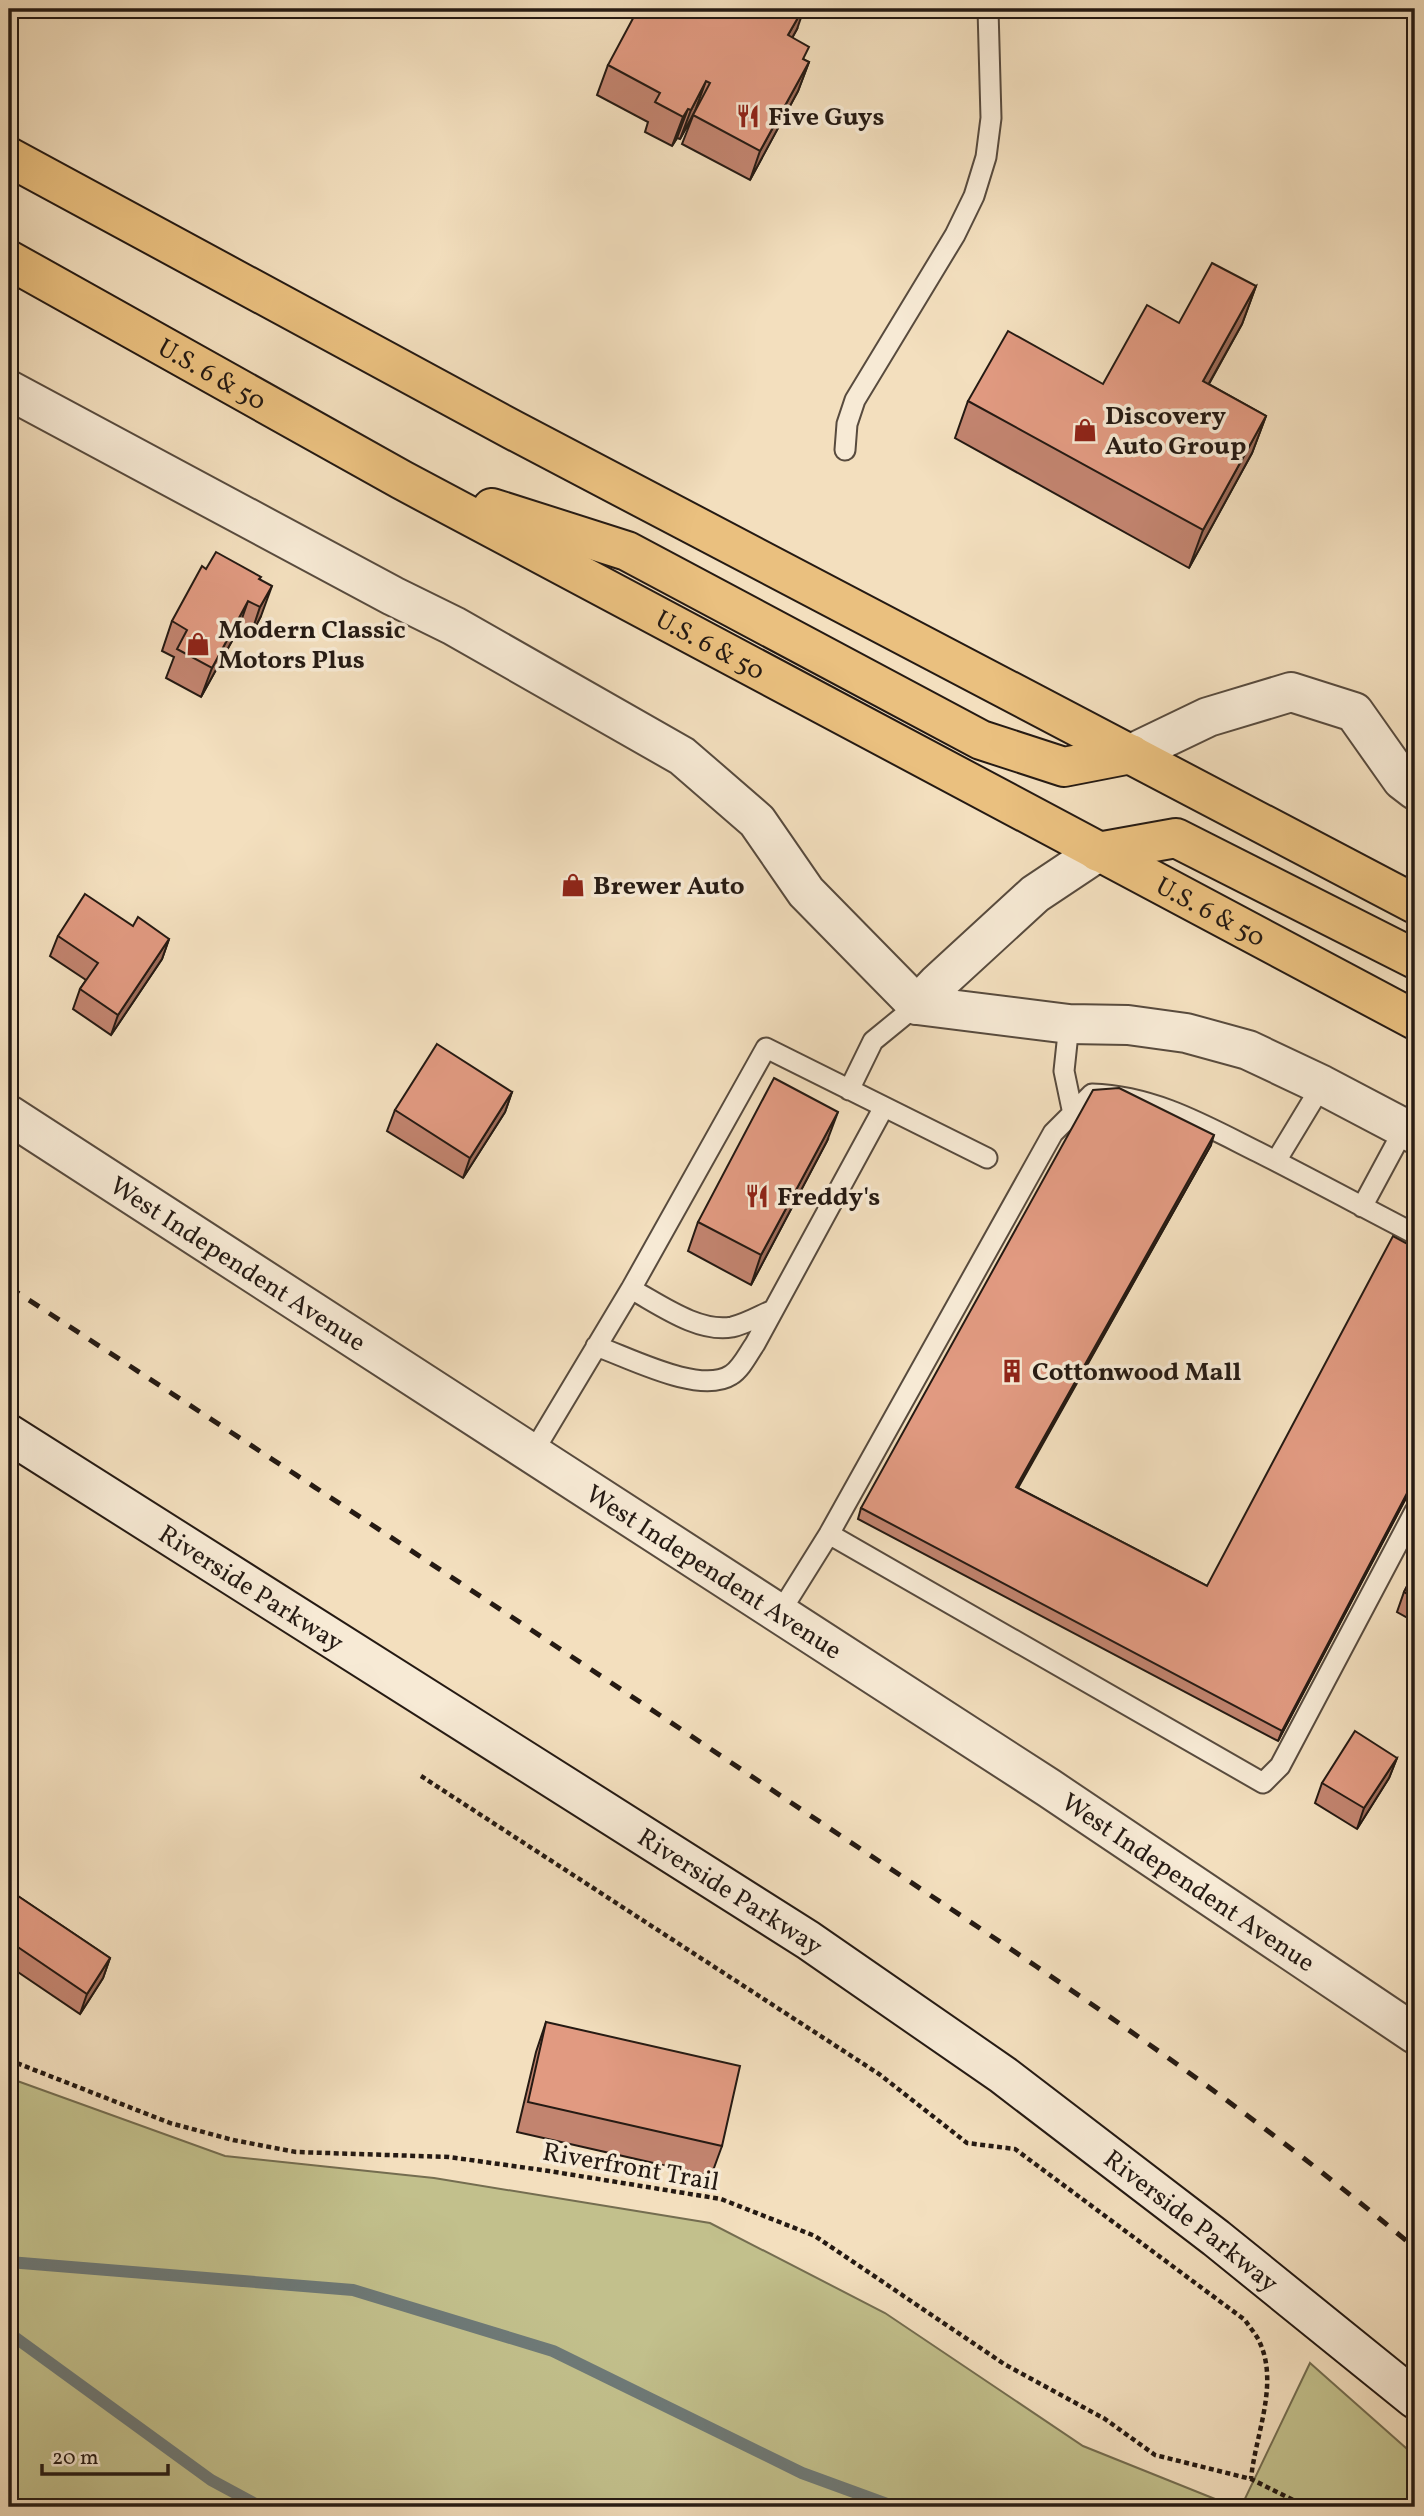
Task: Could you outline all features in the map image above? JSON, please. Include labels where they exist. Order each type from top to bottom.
[{"type":"highway","points":[[9,157],[513,430],[1415,904]]},
{"type":"highway","name":"U.S. 6 & 50","points":[[9,260],[402,480],[1415,1020]]},
{"type":"highway","points":[[402,480],[627,551],[981,740],[1064,767],[1131,754]]},
{"type":"highway","points":[[1098,852],[1176,838],[1415,959]]},
{"type":"street","points":[[9,390],[381,590],[454,626],[682,756],[757,821],[806,892],[917,1005],[1069,1024],[1128,1026],[1186,1033],[1248,1051],[1322,1085],[1410,1132]]},
{"type":"street","points":[[1131,754],[1208,717],[1291,692],[1354,712],[1402,779],[1415,790]]},
{"type":"street","points":[[917,1005],[1035,894],[1098,852]]},
{"type":"street","name":"West Independent Avenue","points":[[9,1115],[1049,1788],[1415,2034]]},
{"type":"street","name":"Riverside Parkway","points":[[9,1434],[808,1940],[1003,2075],[1216,2238],[1415,2399]]},
{"type":"lane","points":[[845,450],[847,424],[855,400],[955,235],[974,196],[986,158],[991,118],[988,9]]},
{"type":"lane","points":[[849,1090],[873,1041],[917,1005]]},
{"type":"lane","points":[[1069,1024],[1064,1071],[1073,1114]]},
{"type":"lane","points":[[532,1454],[631,1289],[766,1048],[987,1158]]},
{"type":"lane","points":[[1276,1161],[1322,1085]]},
{"type":"lane","points":[[779,1614],[829,1534],[1053,1133],[1092,1094],[1121,1095],[1156,1105],[1276,1161],[1415,1234]]},
{"type":"lane","points":[[596,1346],[691,1381],[717,1381],[733,1374],[755,1345],[884,1107]]},
{"type":"lane","points":[[1362,1206],[1410,1132]]},
{"type":"lane","points":[[631,1289],[707,1326],[732,1327],[774,1310]]},
{"type":"lane","points":[[829,1534],[1263,1783],[1280,1766],[1415,1511]]},
{"type":"path","points":[[421,1776],[879,2074],[967,2143],[1014,2149],[1245,2320],[1261,2343],[1266,2368],[1266,2397],[1262,2424],[1253,2452],[1251,2479]]},
{"type":"path","name":"Riverfront Trail","points":[[9,2060],[170,2123],[233,2140],[296,2152],[449,2157],[721,2199],[815,2236],[1004,2364],[1105,2419],[1155,2455],[1251,2479],[1307,2507]]},
{"type":"shaded area","points":[[9,2078],[225,2156],[434,2178],[710,2223],[885,2313],[1083,2446],[1235,2507],[9,2507]]},
{"type":"shaded area","points":[[1310,2363],[1415,2456],[1415,2507],[1241,2507]]},
{"type":"building","points":[[638,9],[803,9],[788,35],[809,47],[803,59],[809,62],[760,151],[693,115],[710,83],[706,81],[691,110],[688,109],[683,117],[655,102],[660,93],[608,65]]},
{"type":"building","name":"Discovery Auto Group","points":[[1212,263],[1256,286],[1203,381],[1266,416],[1203,530],[968,401],[1008,331],[1103,384],[1147,305],[1179,323]]},
{"type":"building","points":[[216,552],[272,586],[260,607],[248,601],[212,668],[177,649],[187,630],[172,621],[202,566],[206,569]]},
{"type":"building","points":[[85,894],[133,926],[138,917],[169,939],[118,1015],[80,989],[98,963],[58,936]]},
{"type":"building","points":[[437,1044],[512,1092],[470,1158],[395,1110]]},
{"type":"building","name":"Freddy's","points":[[774,1078],[838,1112],[761,1255],[698,1222]]},
{"type":"building","name":"Cottonwood Mall","points":[[1119,1088],[1214,1135],[1016,1487],[1207,1586],[1393,1236],[1415,1248],[1415,1478],[1282,1731],[861,1508],[1093,1090]]},
{"type":"building","points":[[1415,1571],[1415,1598],[1404,1592]]},
{"type":"building","points":[[1355,1731],[1397,1758],[1364,1808],[1322,1783]]},
{"type":"building","points":[[9,1890],[110,1958],[87,1994],[9,1941]]},
{"type":"building","points":[[546,2022],[740,2066],[722,2146],[528,2102]]},
{"type":"waterway","points":[[9,2262],[353,2290],[553,2351],[802,2473],[895,2507]]},
{"type":"waterway","points":[[9,2333],[211,2480],[261,2507]]},
{"type":"railway","points":[[9,1287],[505,1613],[1115,2020],[1268,2131],[1415,2248]]},
{"type":"place","name":"Five Guys","points":[[748,116]]},
{"type":"place","name":"Discovery Auto Group","points":[[1085,430]]},
{"type":"place","name":"Modern Classic Motors Plus","points":[[198,644]]},
{"type":"place","name":"Brewer Auto","points":[[573,885]]},
{"type":"place","name":"Freddy's","points":[[757,1196]]},
{"type":"place","name":"Cottonwood Mall","points":[[1012,1371]]}]
